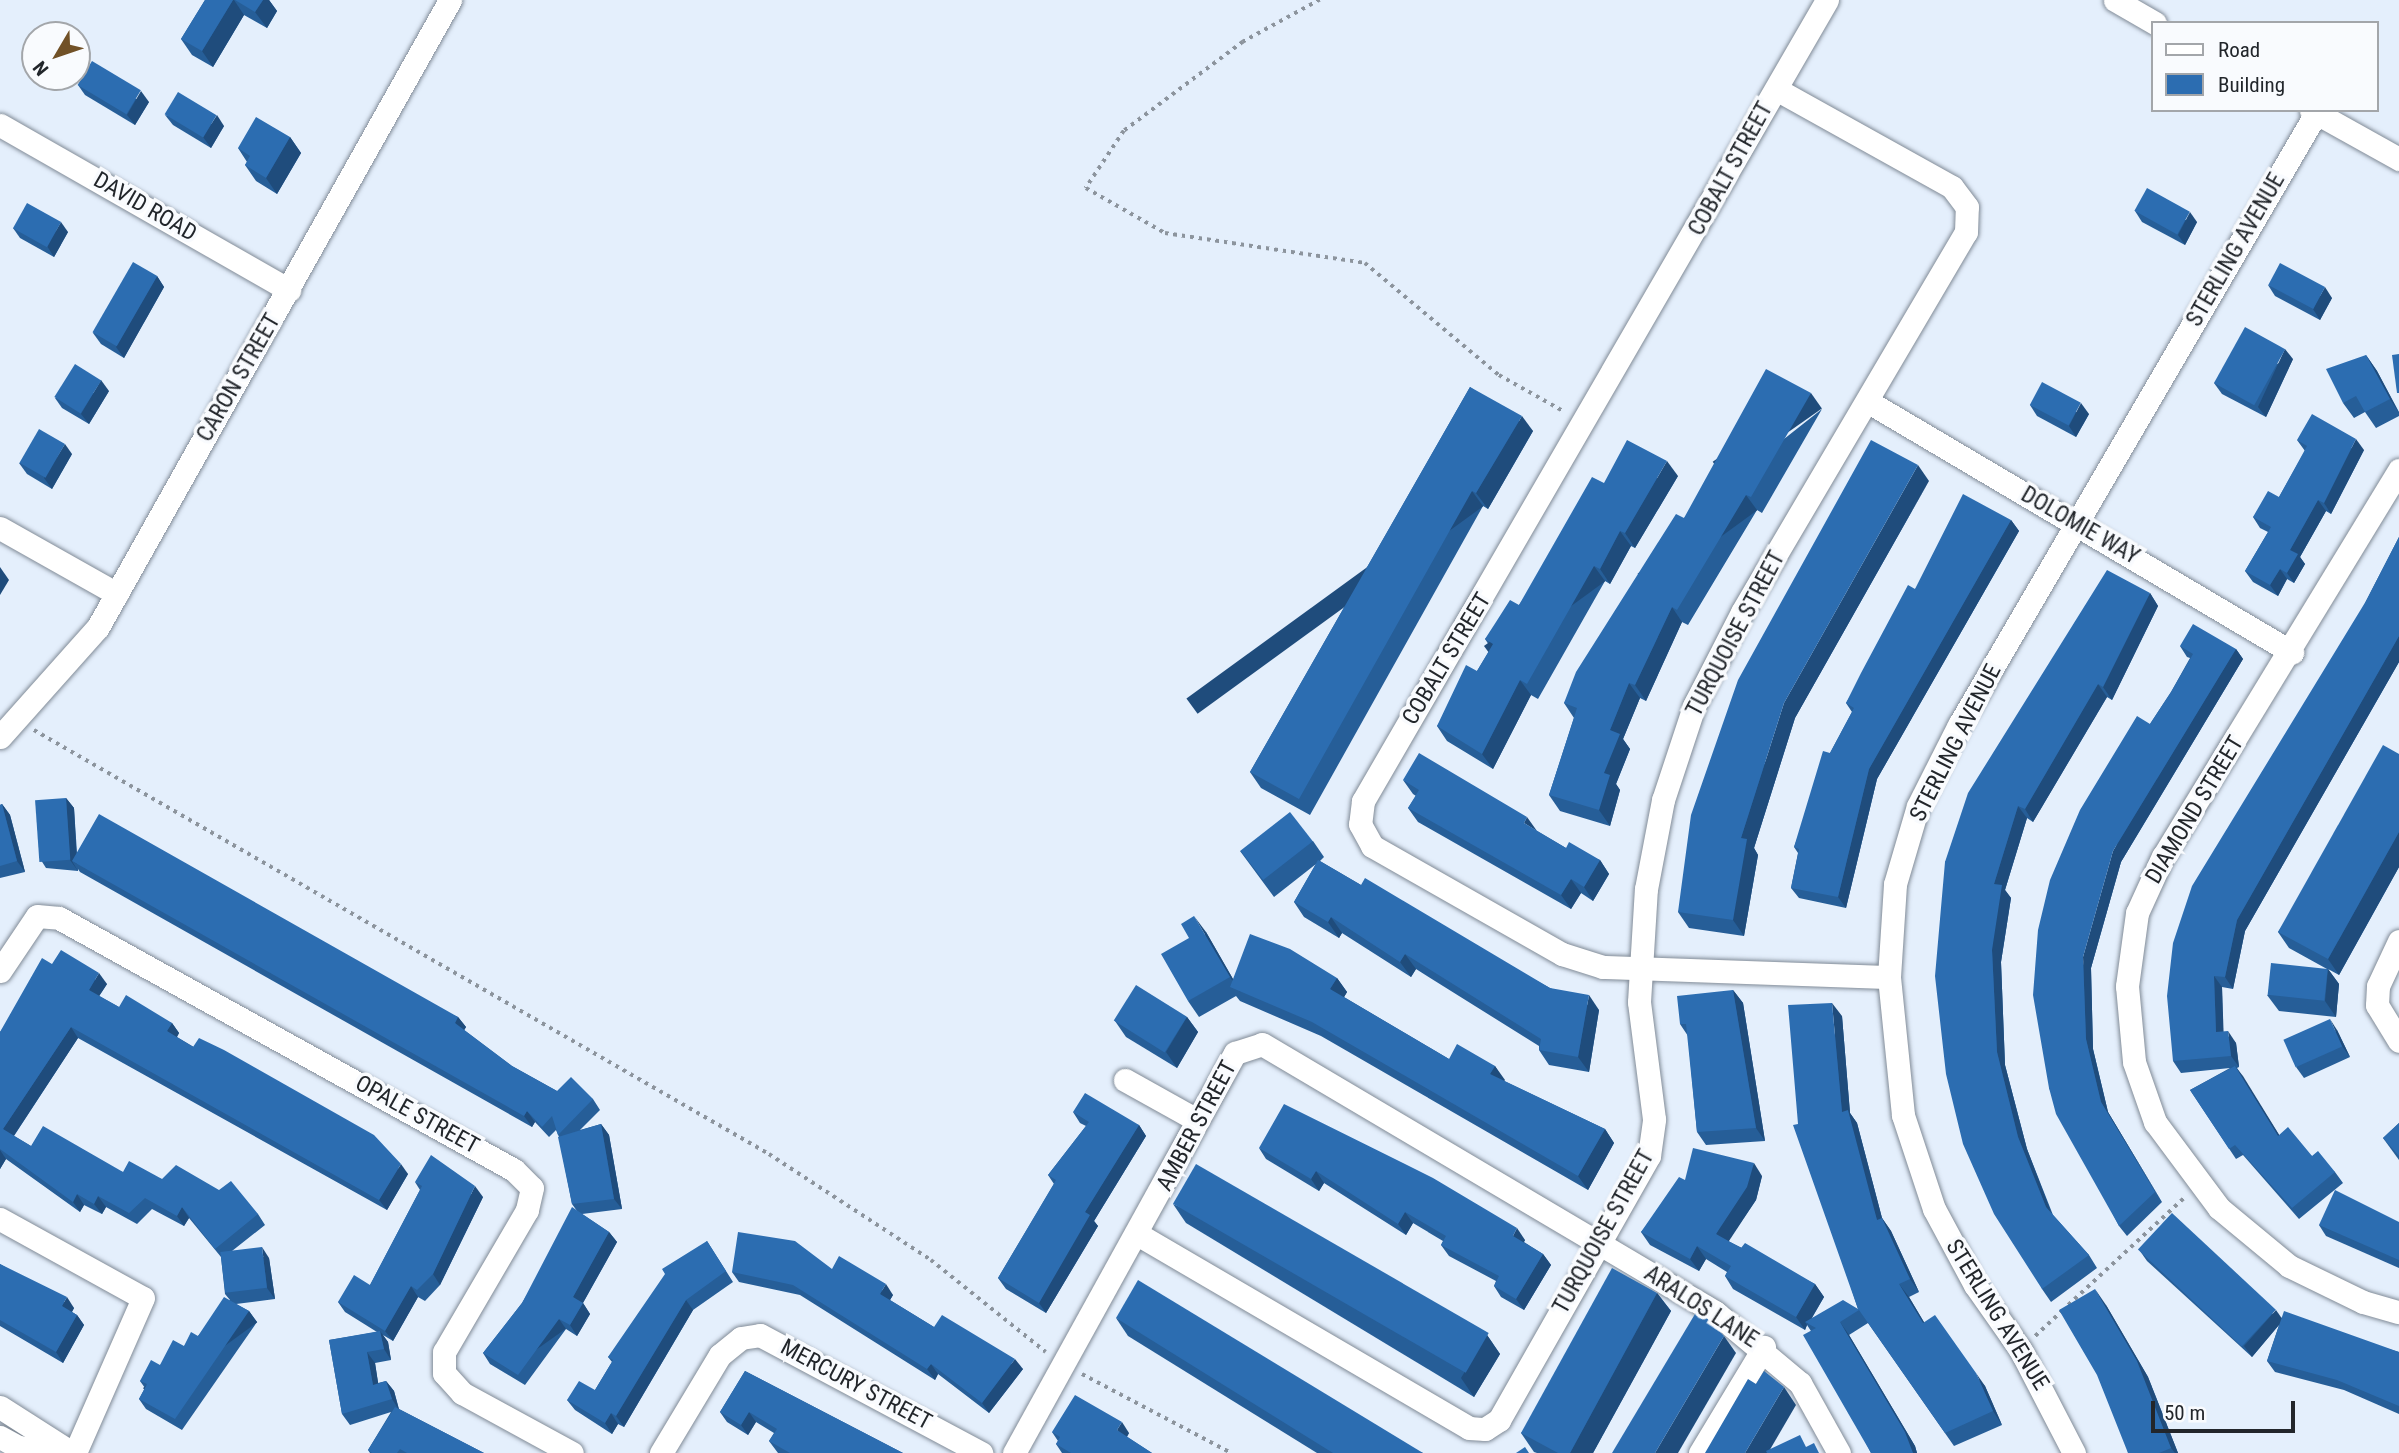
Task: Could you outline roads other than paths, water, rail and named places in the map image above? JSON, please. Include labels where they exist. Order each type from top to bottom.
[{"type":"street","name":"CARON STREET","points":[[0,737],[91,637],[289,290],[450,0]]},
{"type":"street","name":"COBALT STREET","points":[[1827,0],[1586,424],[1363,800],[1360,824],[1372,846],[1562,954],[1603,967],[1889,977]]},
{"type":"street","points":[[2115,0],[2152,21]]},
{"type":"street","name":"TURQUOISE STREET","points":[[1139,1235],[1469,1428],[1485,1429],[1499,1420],[1598,1243],[1655,1139],[1639,1002],[1646,889],[1663,800],[1695,706],[1966,232],[1967,207],[1952,187],[1776,89]]},
{"type":"street","points":[[2313,112],[2399,159]]},
{"type":"street","name":"STERLING AVENUE","points":[[2074,1453],[2020,1349],[1975,1285],[1934,1209],[1903,1115],[1889,977],[1895,884],[1918,806],[2313,112]]},
{"type":"street","name":"DAVID ROAD","points":[[0,125],[289,290]]},
{"type":"street","name":"DOLOMIE WAY","points":[[1867,401],[2292,652]]},
{"type":"street","name":"DIAMOND STREET","points":[[2399,470],[2292,652],[2163,856],[2137,913],[2127,986],[2134,1062],[2155,1122],[2199,1183],[2288,1266],[2362,1302],[2399,1312]]},
{"type":"street","points":[[0,528],[117,594]]},
{"type":"street","name":"OPALE STREET","points":[[0,971],[37,916],[59,918],[514,1170],[532,1188],[527,1210],[444,1352],[444,1373],[462,1393],[572,1453]]},
{"type":"street","points":[[2399,940],[2378,986],[2377,1005],[2399,1041]]},
{"type":"street","name":"AMBER STREET","points":[[1014,1453],[1139,1235],[1197,1120],[1235,1054],[1262,1044],[1598,1243]]},
{"type":"street","points":[[1125,1080],[1197,1120]]},
{"type":"street","points":[[0,1219],[143,1298],[74,1453],[0,1407]]},
{"type":"street","name":"ARALOS LANE","points":[[1598,1243],[1764,1347],[1800,1383],[1839,1453]]},
{"type":"street","name":"MERCURY STREET","points":[[661,1453],[720,1354],[741,1338],[760,1335],[981,1453]]},
{"type":"street","points":[[1700,1453],[1764,1347]]},
{"type":"street","points":[[0,1437],[18,1447],[63,1453]]}]
